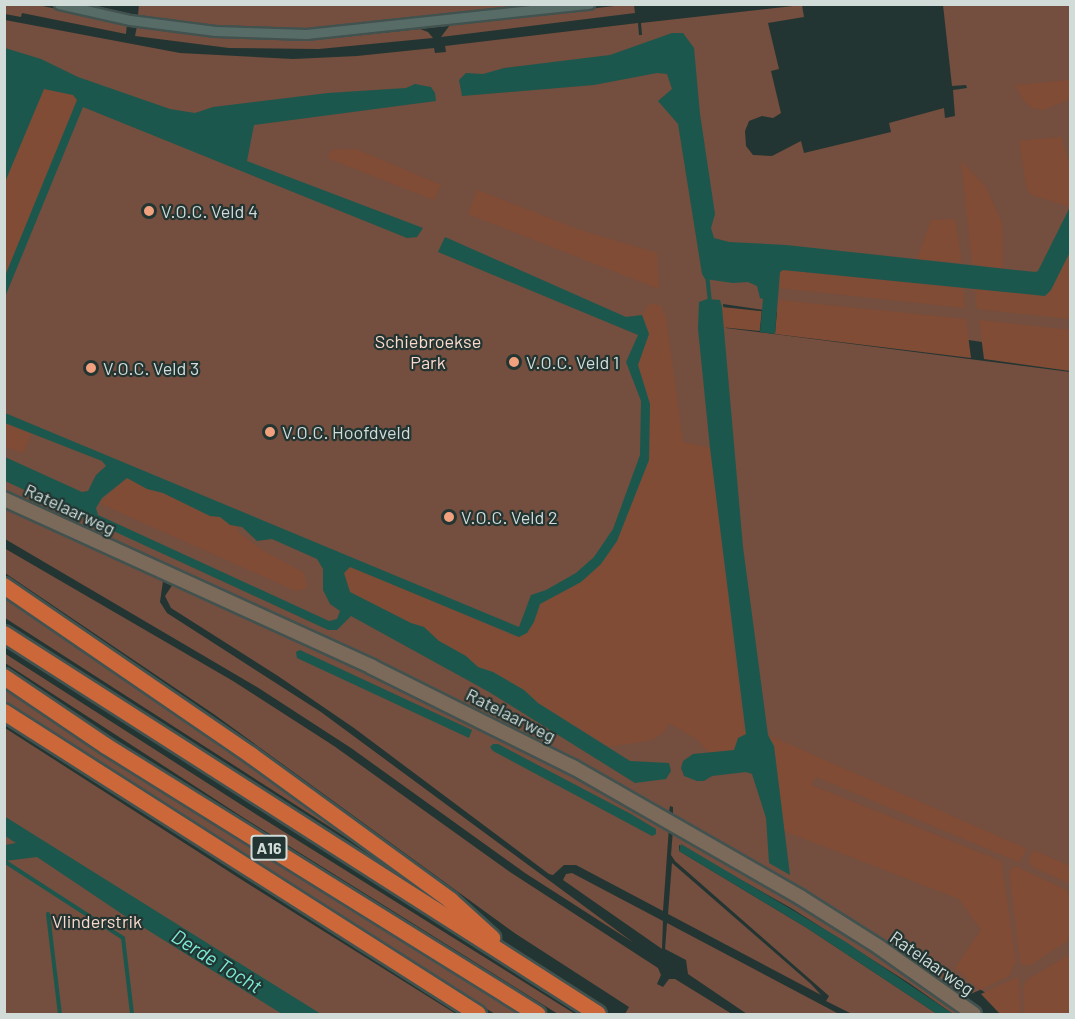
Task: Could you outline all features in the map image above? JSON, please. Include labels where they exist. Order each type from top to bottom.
[{"type":"highway","name":"A16","points":[[4,586],[152,685],[450,900],[529,971]]},
{"type":"highway","name":"A16","points":[[4,634],[598,1014]]},
{"type":"highway","name":"A16","points":[[4,677],[106,746],[537,1014]]},
{"type":"highway","name":"A16","points":[[6,713],[478,1014]]},
{"type":"street","points":[[59,4],[130,20],[215,31],[306,34],[589,4]]},
{"type":"street","name":"Ratelaarweg","points":[[4,499],[372,667],[573,767],[800,897],[879,947],[974,1014]]},
{"type":"green space","points":[[139,4],[548,5],[323,29],[273,30],[204,26],[142,17],[138,15]]},
{"type":"green space","points":[[5,5],[38,5],[127,24],[126,34],[22,13],[21,17],[5,14]]},
{"type":"green space","points":[[634,5],[635,13],[441,37],[450,25]]},
{"type":"green space","name":"Schiebroekse Park","points":[[802,5],[804,17],[768,23],[779,69],[771,71],[781,113],[773,118],[762,116],[749,121],[745,131],[746,146],[753,155],[772,156],[801,141],[804,153],[891,132],[889,123],[944,108],[945,118],[955,116],[953,90],[967,88],[966,85],[952,86],[943,5],[1070,5],[1070,355],[723,304],[726,328],[1070,372],[1070,1014],[1020,1014],[978,988],[980,990],[961,998],[740,855],[677,818],[673,815],[673,807],[670,806],[667,813],[596,774],[5,493],[5,20],[180,53],[293,59],[357,56],[434,48],[435,53],[446,52],[445,46],[638,23],[639,35],[642,35],[641,23]]},
{"type":"green space","points":[[137,26],[203,35],[278,39],[334,38],[420,29],[428,32],[433,38],[319,49],[229,48],[135,36]]},
{"type":"green space","points":[[5,505],[160,576],[163,581],[160,602],[167,613],[321,712],[634,943],[525,873],[351,748],[257,687],[5,539]]},
{"type":"green space","points":[[4,548],[233,681],[334,746],[510,872],[658,968],[661,975],[657,984],[663,987],[669,979],[675,979],[732,1014],[625,1014],[629,1007],[516,934],[215,715],[5,573]]},
{"type":"green space","points":[[173,584],[391,682],[547,760],[669,827],[663,911],[576,865],[564,865],[553,875],[549,874],[354,728],[278,676],[171,608],[165,596]]},
{"type":"green space","points":[[4,592],[120,668],[403,874],[5,618]]},
{"type":"green space","points":[[4,653],[575,1014],[558,1014],[244,818],[5,663]]},
{"type":"green space","points":[[4,687],[155,786],[519,1014],[495,1014],[332,913],[5,702]]},
{"type":"green space","name":"Vlinderstrik","points":[[5,728],[239,878],[456,1014],[5,1014]]},
{"type":"green space","points":[[673,829],[900,968],[965,1014],[953,1014],[909,983],[791,908],[679,845],[679,851],[807,928],[937,1014],[852,1014],[826,1001],[829,996],[675,861],[671,855]]},
{"type":"green space","points":[[672,863],[811,984],[821,995],[668,914]]},
{"type":"green space","points":[[572,873],[663,921],[662,949],[563,880],[566,874]]},
{"type":"green space","points":[[667,923],[839,1014],[747,1014],[688,974],[686,960],[665,949]]},
{"type":"shaded area","points":[[1070,80],[1070,99],[1043,110],[1032,108],[1024,101],[1015,85]]},
{"type":"shaded area","points":[[44,89],[73,95],[77,100],[5,276],[5,182]]},
{"type":"shaded area","points":[[1061,137],[1070,166],[1070,207],[1032,195],[1027,190],[1019,141]]},
{"type":"shaded area","points":[[356,149],[441,185],[434,200],[327,158],[332,150]]},
{"type":"shaded area","points":[[961,161],[986,187],[1002,223],[1003,270],[972,264]]},
{"type":"shaded area","points":[[477,190],[580,230],[657,253],[659,289],[468,214]]},
{"type":"shaded area","points":[[955,219],[962,263],[917,259],[931,220]]},
{"type":"shaded area","points":[[1070,252],[1069,319],[977,309],[975,289],[1045,296]]},
{"type":"shaded area","points":[[783,270],[963,288],[965,308],[779,288],[780,272]]},
{"type":"shaded area","points":[[778,300],[966,319],[971,358],[775,334]]},
{"type":"shaded area","points":[[650,303],[661,306],[666,317],[683,442],[710,448],[744,730],[747,734],[738,739],[734,750],[721,753],[710,754],[698,740],[669,723],[664,732],[652,740],[609,747],[538,703],[524,690],[493,672],[478,667],[466,656],[439,641],[424,627],[410,623],[350,592],[344,573],[349,567],[355,568],[516,637],[539,611],[540,604],[581,582],[595,570],[617,541],[649,460],[650,404],[638,365],[649,334],[642,315]]},
{"type":"shaded area","points":[[722,307],[762,311],[760,331],[720,327]]},
{"type":"shaded area","points":[[979,320],[1070,330],[1070,371],[984,359]]},
{"type":"shaded area","points":[[5,423],[31,434],[24,453],[5,447]]},
{"type":"shaded area","points":[[127,478],[236,526],[240,534],[264,551],[304,573],[307,588],[296,591],[99,503]]},
{"type":"shaded area","points":[[768,735],[1027,849],[1019,862],[816,777],[811,785],[1001,861],[1016,961],[1009,976],[980,990],[955,968],[981,930],[959,899],[784,831],[774,746]]},
{"type":"shaded area","points":[[1033,850],[1070,866],[1070,884],[1031,866],[1029,860]]},
{"type":"shaded area","points":[[1015,866],[1070,892],[1070,939],[1029,966],[1020,963],[1009,871]]},
{"type":"shaded area","points":[[1070,954],[1070,1014],[1024,1014],[1023,988],[1027,980]]},
{"type":"shaded area","points":[[1018,977],[1021,1014],[1000,1014],[981,994]]},
{"type":"water","points":[[672,33],[683,33],[694,48],[700,114],[715,214],[711,228],[714,238],[729,242],[786,245],[1035,272],[1038,271],[1070,207],[1070,252],[1051,290],[1045,296],[783,270],[780,272],[775,334],[760,332],[763,299],[760,298],[757,286],[748,282],[733,283],[705,279],[702,274],[678,124],[658,101],[672,89],[667,74],[657,73],[594,85],[462,96],[459,80],[466,73],[483,74],[504,68],[610,55]]},
{"type":"water","points":[[5,48],[41,59],[78,77],[170,109],[195,113],[213,107],[328,93],[406,88],[415,84],[431,87],[436,101],[254,125],[247,161],[423,228],[417,237],[407,238],[83,107],[5,297],[5,276],[77,100],[73,95],[44,89],[5,182]]},
{"type":"water","points":[[445,237],[626,317],[642,315],[649,334],[638,365],[650,404],[649,460],[617,541],[601,564],[581,582],[540,604],[534,622],[527,633],[519,637],[350,567],[344,573],[350,592],[411,623],[424,627],[439,641],[466,656],[478,667],[493,672],[524,690],[538,703],[630,761],[669,763],[671,771],[666,779],[635,783],[489,692],[351,616],[337,630],[328,630],[5,481],[5,457],[82,492],[88,491],[96,475],[106,466],[102,461],[5,423],[5,413],[519,627],[531,595],[546,590],[576,573],[594,557],[613,529],[640,455],[641,401],[626,362],[638,335],[438,252]],"holes":[[[127,478],[147,489],[163,493],[210,516],[220,517],[230,525],[242,527],[257,541],[272,539],[317,559],[323,569],[323,590],[330,604],[340,611],[337,619],[329,621],[98,515],[96,508],[102,498]]]},
{"type":"water","points":[[707,299],[720,300],[722,307],[743,547],[768,735],[774,746],[790,875],[769,863],[766,818],[752,774],[746,772],[712,776],[704,781],[697,781],[684,776],[681,768],[683,761],[693,754],[734,750],[738,738],[746,734],[710,448],[698,329],[699,302]]},
{"type":"water","points":[[300,650],[472,730],[469,738],[297,658],[296,652]]},
{"type":"water","points":[[498,744],[631,814],[656,829],[656,834],[652,836],[493,751],[490,747]]},
{"type":"water","name":"Derde Tocht","points":[[4,816],[321,1014],[282,1014],[122,914],[37,857],[5,861],[5,845],[16,843],[5,836]]},
{"type":"water","points":[[681,844],[846,942],[953,1014],[937,1014],[807,928],[679,851]]},
{"type":"waterway","points":[[707,274],[710,302]]},
{"type":"waterway","points":[[4,861],[123,938],[132,1014]]},
{"type":"waterway","points":[[48,914],[60,1014]]},
{"type":"place","name":"V.O.C. Veld 4","points":[[149,211]]},
{"type":"place","name":"V.O.C. Veld 1","points":[[514,362]]},
{"type":"place","name":"V.O.C. Veld 3","points":[[91,368]]},
{"type":"place","name":"V.O.C. Hoofdveld","points":[[270,432]]},
{"type":"place","name":"V.O.C. Veld 2","points":[[449,517]]}]
